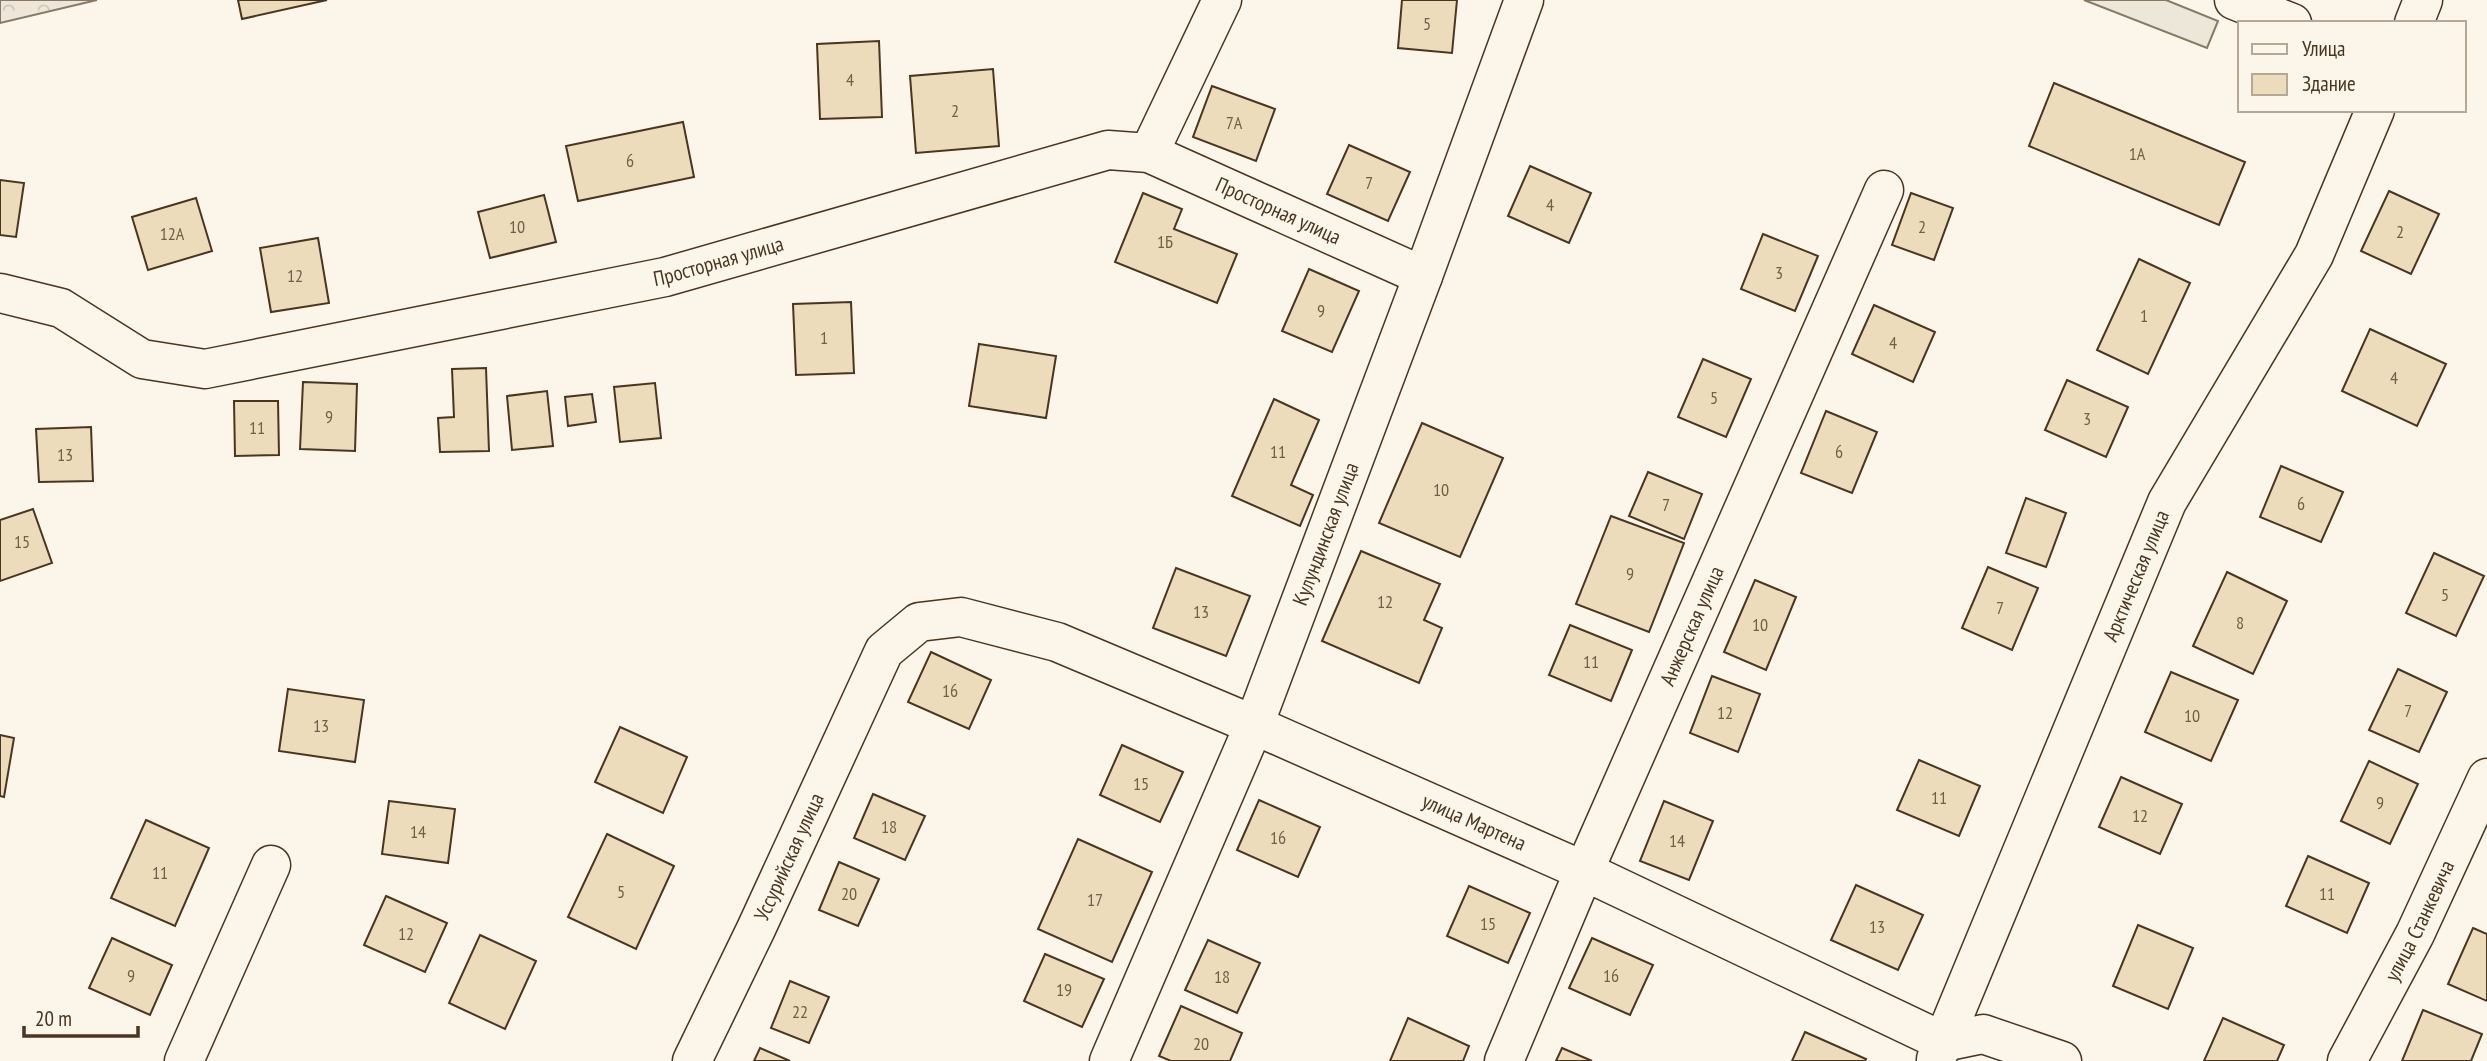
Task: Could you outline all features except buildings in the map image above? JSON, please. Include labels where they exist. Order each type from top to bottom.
[{"type":"street","points":[[1149,153],[1222,0]]},
{"type":"street","name":"Кулундинская улица","points":[[1109,1061],[1254,724],[1524,0]]},
{"type":"street","points":[[2234,0],[2287,21]]},
{"type":"street","points":[[2415,21],[2423,0]]},
{"type":"street","name":"Арктическая улица","points":[[1940,1052],[2167,502],[2314,255],[2374,112]]},
{"type":"street","name":"Просторная улица","points":[[0,293],[61,308],[142,359],[205,369],[665,277],[1108,150],[1149,153],[1423,276]]},
{"type":"street","name":"Анжерская улица","points":[[1504,1061],[1584,871],[1884,190]]},
{"type":"street","name":"улица Мартена","points":[[884,651],[919,622],[961,617],[1057,642],[1254,724],[1584,871],[1940,1052]]},
{"type":"street","name":"Уссурийская улица","points":[[692,1061],[884,651]]},
{"type":"street","name":"улица Станкевича","points":[[2347,1061],[2415,934],[2487,778]]},
{"type":"street","points":[[184,1061],[271,865]]},
{"type":"street","points":[[1940,1052],[1983,1034],[2062,1061]]},
{"type":"green space","points":[[0,0],[97,0],[0,23]]},
{"type":"shaded area","points":[[2084,0],[2166,0],[2218,21],[2207,48]]}]
